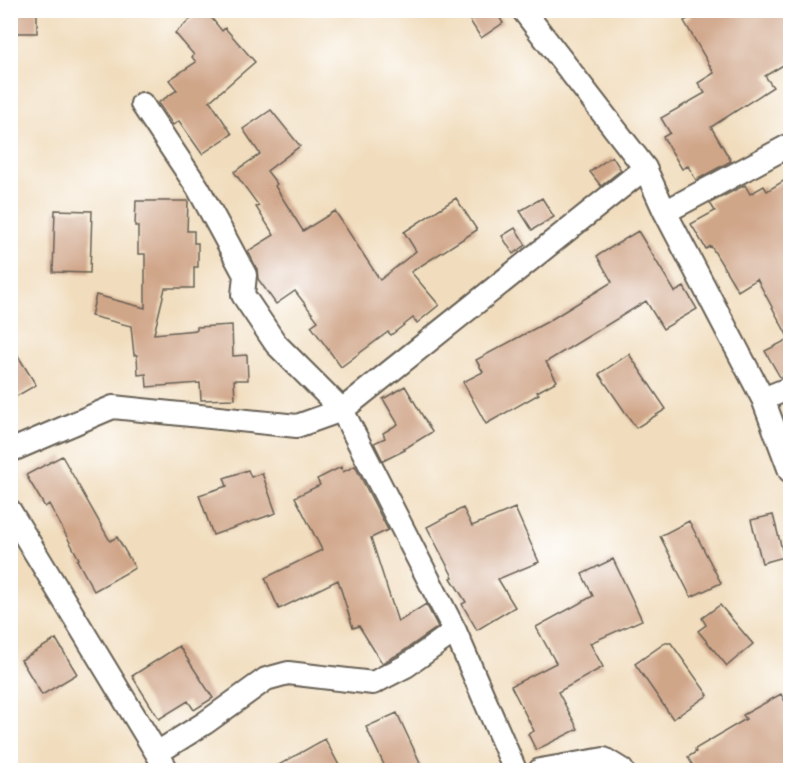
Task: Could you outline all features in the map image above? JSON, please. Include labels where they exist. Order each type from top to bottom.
[{"type":"street","points":[[523,10],[645,168],[665,212],[763,399],[790,471]]},
{"type":"street","points":[[142,104],[198,188],[245,275],[243,295],[276,344],[342,410],[455,631],[515,771]]},
{"type":"street","points":[[665,212],[790,145]]},
{"type":"street","points":[[10,451],[113,407],[297,426],[342,410],[645,168]]},
{"type":"street","points":[[763,399],[790,388]]},
{"type":"street","points":[[10,511],[162,762],[205,723],[267,679],[288,673],[373,683],[406,666],[455,631]]},
{"type":"street","points":[[540,771],[604,759],[622,771]]},
{"type":"building","points":[[10,10],[37,10],[37,33],[10,33]]},
{"type":"building","points":[[201,10],[205,10],[222,31],[225,28],[255,62],[210,101],[232,134],[202,154],[179,121],[173,125],[158,103],[177,90],[169,80],[196,62],[192,57],[194,55],[175,33]]},
{"type":"building","points":[[475,10],[495,10],[503,23],[481,38],[467,16]]},
{"type":"building","points":[[687,10],[790,10],[790,61],[765,76],[773,87],[711,127],[731,161],[696,180],[688,166],[682,169],[663,137],[670,133],[661,118],[705,93],[698,83],[714,73],[684,21],[691,17]]},
{"type":"building","points":[[271,110],[300,146],[267,171],[277,184],[275,186],[303,231],[335,211],[380,280],[416,251],[404,232],[456,198],[477,230],[411,272],[439,305],[417,323],[413,318],[391,335],[388,332],[341,367],[311,326],[318,321],[295,291],[276,304],[258,279],[257,269],[248,251],[274,235],[256,207],[259,206],[234,172],[260,154],[243,129]]},
{"type":"building","points":[[612,156],[621,170],[601,186],[590,172]]},
{"type":"building","points":[[790,177],[790,375],[780,377],[765,351],[789,339],[757,279],[738,291],[711,246],[706,249],[691,224],[715,211],[710,203],[745,185],[750,194],[764,186],[767,191]]},
{"type":"building","points":[[542,198],[554,217],[532,230],[520,211]]},
{"type":"building","points":[[136,201],[188,201],[187,231],[194,231],[194,243],[198,243],[198,267],[194,267],[194,288],[165,288],[154,334],[197,330],[197,327],[232,325],[233,356],[247,355],[248,380],[234,380],[235,399],[201,400],[200,383],[147,387],[146,374],[138,375],[137,355],[134,355],[131,326],[91,316],[96,295],[145,308],[145,254],[138,254],[138,226],[135,226]]},
{"type":"building","points":[[55,210],[92,211],[90,273],[53,272]]},
{"type":"building","points":[[515,228],[526,245],[513,254],[502,236]]},
{"type":"building","points":[[638,231],[675,292],[684,287],[697,309],[663,329],[646,301],[546,362],[557,381],[486,424],[463,382],[483,372],[476,360],[547,322],[612,282],[597,256]]},
{"type":"building","points":[[10,343],[36,385],[10,400]]},
{"type":"building","points":[[629,354],[666,409],[636,428],[599,374]]},
{"type":"building","points":[[405,386],[432,432],[383,461],[374,443],[385,438],[383,433],[398,424],[383,399]]},
{"type":"building","points":[[62,456],[110,541],[117,537],[135,568],[94,591],[49,504],[45,507],[26,475]]},
{"type":"building","points":[[355,466],[388,530],[371,538],[398,622],[426,604],[438,627],[382,663],[359,626],[353,628],[338,580],[279,609],[265,578],[322,550],[295,497],[320,485],[317,479],[341,467],[343,472]]},
{"type":"building","points":[[248,470],[251,477],[262,473],[276,513],[213,535],[199,495],[227,486],[224,478]]},
{"type":"building","points":[[463,508],[472,526],[515,508],[539,562],[498,579],[515,607],[477,630],[462,604],[466,602],[451,578],[453,577],[427,527]]},
{"type":"building","points":[[773,515],[784,557],[762,563],[751,520]]},
{"type":"building","points":[[689,521],[721,583],[691,597],[660,536]]},
{"type":"building","points":[[613,559],[642,620],[590,643],[603,667],[558,692],[578,729],[536,750],[528,734],[534,731],[511,686],[556,663],[536,627],[593,596],[582,574]]},
{"type":"building","points":[[720,605],[753,644],[727,666],[698,631],[706,625],[702,618]]},
{"type":"building","points":[[56,639],[77,674],[42,695],[21,660]]},
{"type":"building","points":[[665,643],[671,643],[708,695],[673,719],[635,664]]},
{"type":"building","points":[[179,646],[213,698],[194,710],[188,701],[159,719],[132,676]]},
{"type":"building","points":[[781,694],[790,711],[790,771],[696,771],[688,757],[696,752],[695,749],[746,719],[743,715]]},
{"type":"building","points":[[397,713],[424,771],[387,771],[366,727]]},
{"type":"building","points":[[325,739],[342,771],[268,771]]}]
